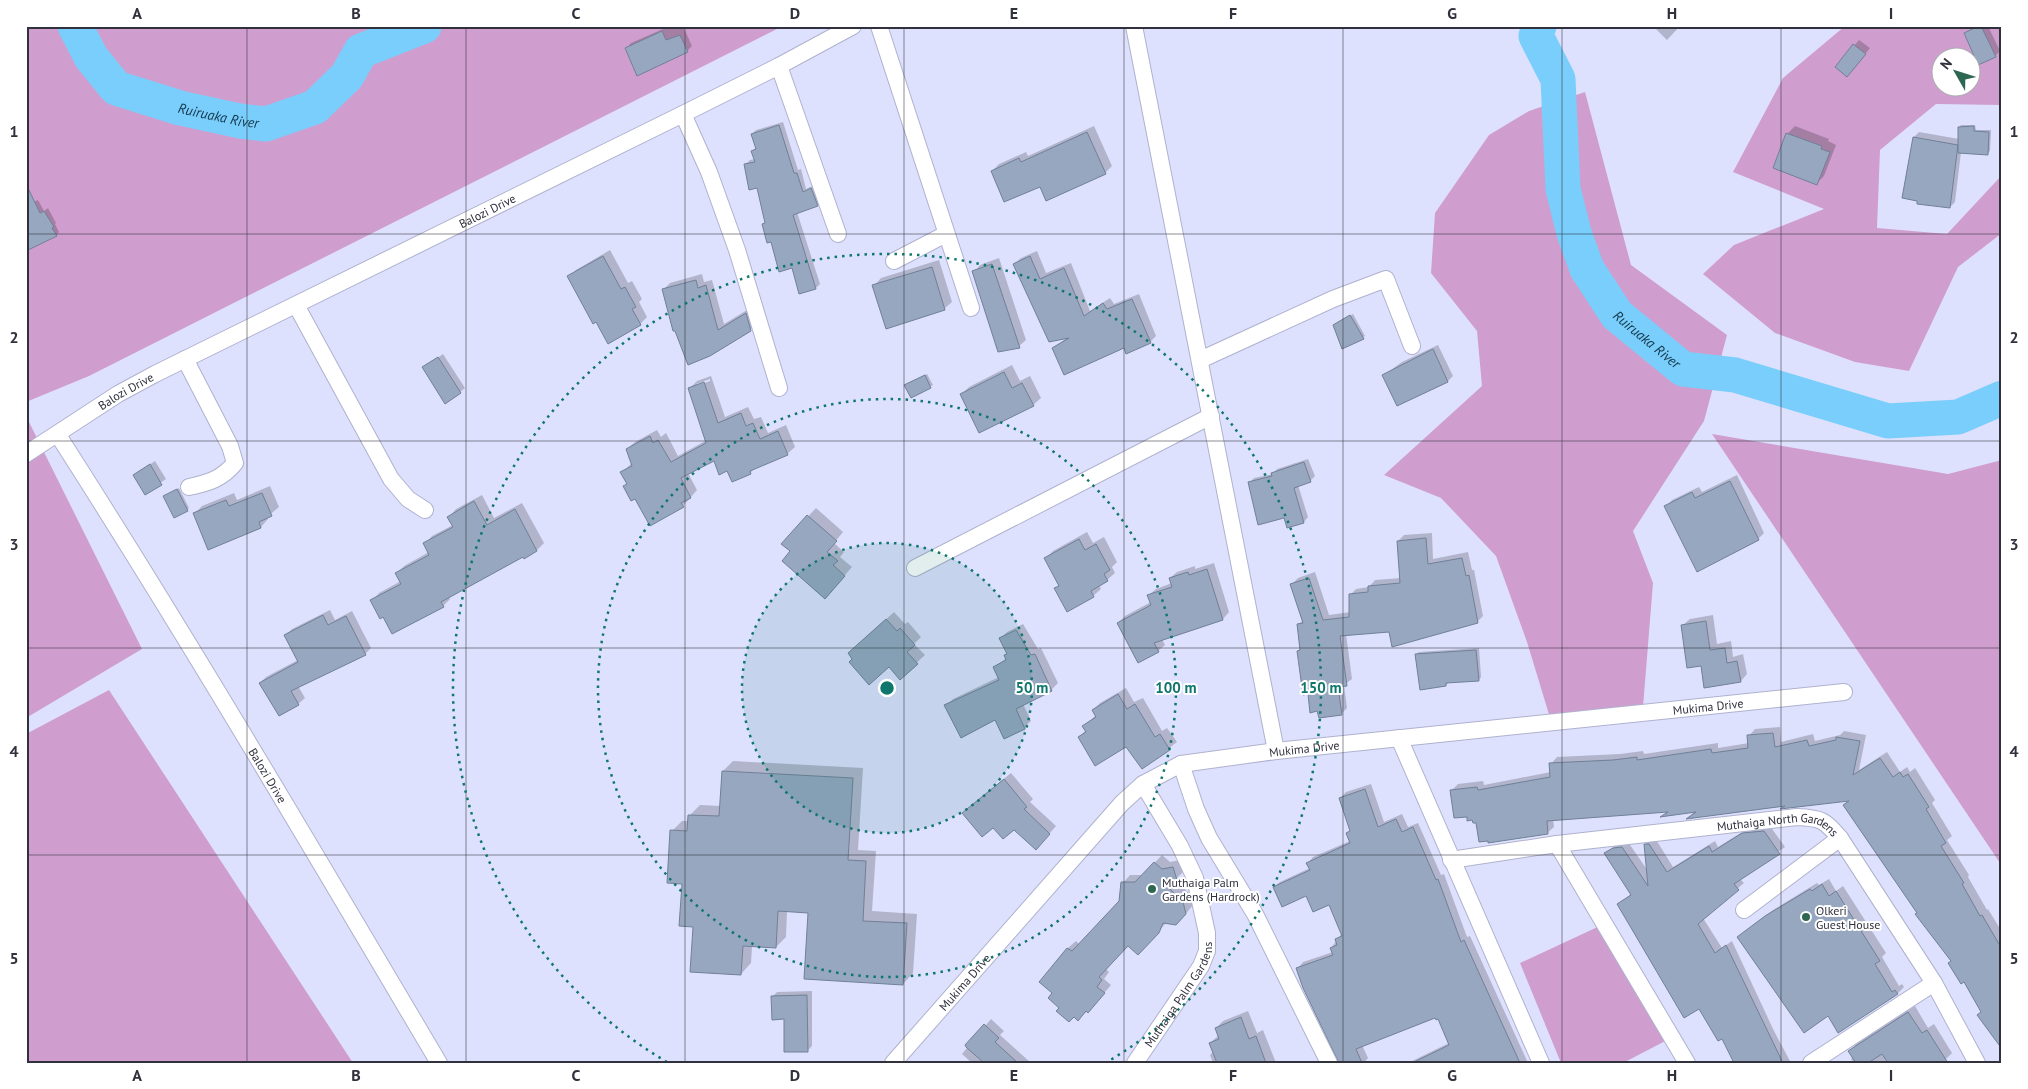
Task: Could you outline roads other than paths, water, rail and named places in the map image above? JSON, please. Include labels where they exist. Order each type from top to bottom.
[{"type":"street","name":"Balozi Drive","points":[[439,1063],[232,714],[127,542],[58,435],[118,394],[184,359],[683,114],[779,66],[853,26]]},
{"type":"street","points":[[879,26],[971,308]]},
{"type":"street","points":[[1134,26],[1276,751]]},
{"type":"street","points":[[779,66],[838,234]]},
{"type":"street","points":[[683,114],[709,172],[736,250],[779,388]]},
{"type":"street","points":[[894,262],[946,234]]},
{"type":"street","points":[[1200,360],[1333,299],[1386,279],[1412,346]]},
{"type":"street","points":[[296,305],[391,479],[408,499],[425,510]]},
{"type":"street","points":[[184,359],[230,446],[235,463],[226,474],[210,483],[189,487]]},
{"type":"street","points":[[915,568],[1211,416]]},
{"type":"street","points":[[26,454],[58,435]]},
{"type":"street","name":"Mukima Drive","points":[[892,1063],[1107,819],[1143,784],[1181,764],[1276,751],[1844,692]]},
{"type":"street","points":[[1399,738],[1541,1063]]},
{"type":"street","points":[[1181,764],[1196,809],[1209,838],[1255,914],[1330,1063]]},
{"type":"street","name":"Muthaiga Palm Gardens","points":[[1135,1063],[1201,966],[1207,951],[1207,934],[1196,878],[1180,846],[1143,784]]},
{"type":"street","name":"Muthaiga North Gardens","points":[[1452,860],[1557,844],[1797,817],[1819,818],[1840,838],[1934,983],[1976,1063]]},
{"type":"street","points":[[1744,910],[1840,838]]},
{"type":"street","points":[[1557,844],[1687,1063]]},
{"type":"street","points":[[1811,1063],[1934,983]]},
{"type":"waterway","name":"Ruiruaka River","points":[[75,26],[91,57],[116,88],[180,108],[240,121],[266,124],[315,107],[347,76],[361,51],[424,26]]},
{"type":"waterway","name":"Ruiruaka River","points":[[1539,26],[1536,36],[1558,79],[1563,189],[1574,233],[1587,269],[1617,315],[1683,369],[1735,375],[1888,421],[1958,417],[2002,398]]},
{"type":"place","name":"Muthaiga Palm Gardens (Hardrock)","points":[[1152,889]]},
{"type":"place","name":"Olkeri Guest House","points":[[1806,917]]}]
